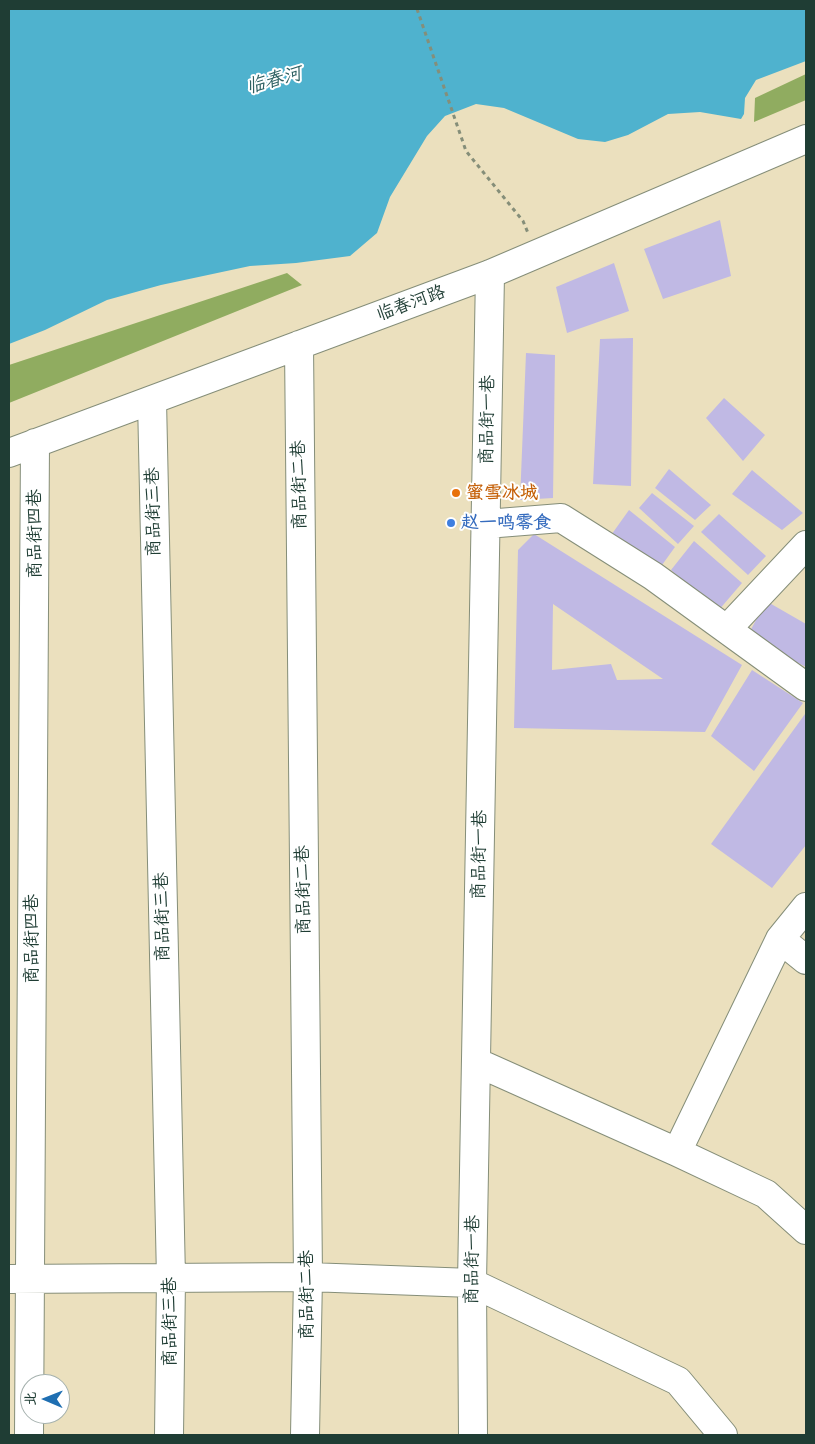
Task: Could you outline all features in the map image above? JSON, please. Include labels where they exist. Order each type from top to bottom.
[{"type":"street","name":"临春河路","points":[[9,453],[490,274],[806,139]]},
{"type":"street","name":"商品街一巷","points":[[473,1435],[472,1283],[490,274]]},
{"type":"street","name":"商品街二巷","points":[[299,345],[308,1277],[305,1435]]},
{"type":"street","name":"商品街三巷","points":[[152,400],[171,1278],[169,1435]]},
{"type":"street","name":"商品街四巷","points":[[29,1435],[20,1279],[35,443]]},
{"type":"street","points":[[486,524],[561,518],[653,576],[806,687]]},
{"type":"street","points":[[727,629],[806,545]]},
{"type":"street","points":[[677,1152],[780,939],[806,907]]},
{"type":"street","points":[[780,939],[806,960]]},
{"type":"street","points":[[476,1062],[766,1194],[806,1230]]},
{"type":"street","points":[[20,1279],[308,1277],[472,1283],[678,1381],[723,1435]]},
{"type":"path","points":[[417,9],[466,151],[523,221],[537,254]]},
{"type":"green space","points":[[806,74],[806,100],[754,122],[755,98]]},
{"type":"green space","points":[[287,273],[302,285],[9,403],[9,365]]},
{"type":"water","name":"临春河","points":[[9,9],[806,9],[806,61],[756,80],[745,98],[744,114],[741,119],[700,112],[668,114],[628,135],[605,142],[578,139],[504,108],[476,104],[445,116],[427,136],[390,197],[377,233],[350,256],[296,263],[250,266],[161,285],[107,300],[45,330],[9,344]]},
{"type":"building","points":[[720,220],[731,276],[663,299],[644,249]]},
{"type":"building","points":[[614,263],[629,311],[567,333],[556,287]]},
{"type":"building","points":[[633,338],[631,486],[593,484],[600,339]]},
{"type":"building","points":[[526,353],[555,355],[553,498],[520,500]]},
{"type":"building","points":[[724,398],[765,435],[743,461],[706,418]]},
{"type":"building","points":[[669,469],[711,505],[695,520],[655,488]]},
{"type":"building","points":[[752,470],[803,513],[782,530],[732,494]]},
{"type":"building","points":[[652,493],[694,526],[678,544],[639,508]]},
{"type":"building","points":[[629,510],[675,547],[657,572],[609,538]]},
{"type":"building","points":[[719,514],[766,556],[748,575],[701,532]]},
{"type":"building","points":[[534,534],[742,665],[705,732],[514,728],[518,550]],"holes":[[[553,604],[663,679],[617,680],[611,664],[552,670]]]},
{"type":"building","points":[[694,541],[742,583],[718,611],[671,570]]},
{"type":"building","points":[[766,601],[806,624],[806,667],[747,637]]},
{"type":"building","points":[[752,670],[803,703],[754,771],[711,736]]},
{"type":"building","points":[[805,714],[806,845],[772,888],[711,844]]},
{"type":"place","name":"蜜雪冰城","points":[[456,493]]},
{"type":"place","name":"赵一鸣零食","points":[[451,523]]}]
